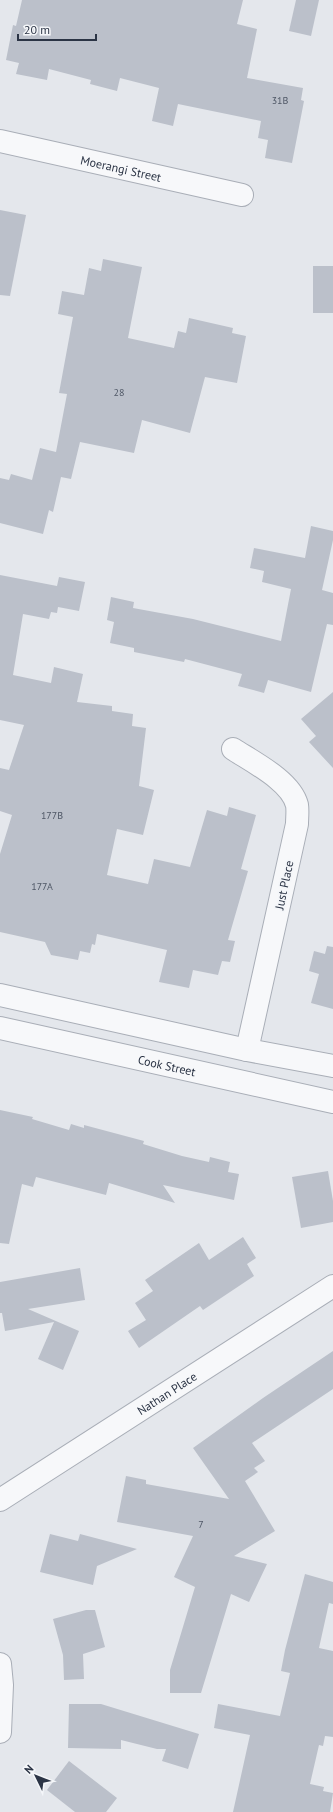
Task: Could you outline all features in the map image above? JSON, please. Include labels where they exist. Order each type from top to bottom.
[{"type":"street","name":"Moerangi Street","points":[[0,141],[242,195]]},
{"type":"street","name":"Just Place","points":[[233,749],[274,776],[288,788],[297,805],[297,824],[247,1050]]},
{"type":"street","points":[[0,995],[247,1050],[333,1066]]},
{"type":"street","name":"Cook Street","points":[[0,1028],[333,1102]]},
{"type":"street","name":"Nathan Place","points":[[0,1500],[333,1286]]},
{"type":"street","points":[[0,1664],[2,1685],[0,1732]]},
{"type":"building","points":[[22,0],[243,0],[237,24],[257,29],[247,78],[303,88],[301,100],[304,101],[292,163],[265,158],[268,140],[258,138],[261,121],[178,104],[173,126],[152,121],[159,88],[120,78],[117,91],[90,84],[91,80],[49,69],[47,80],[16,74],[19,63],[6,60],[13,25],[16,26]]},
{"type":"building","points":[[296,0],[319,0],[311,36],[289,31]]},
{"type":"building","points":[[0,210],[26,215],[10,296],[0,295]]},
{"type":"building","points":[[103,259],[142,267],[128,338],[174,348],[178,331],[186,333],[189,318],[233,328],[232,333],[246,336],[237,383],[205,377],[190,433],[142,420],[134,453],[80,442],[71,479],[61,477],[53,512],[49,510],[43,534],[0,523],[0,478],[9,480],[11,474],[32,480],[40,448],[56,452],[67,394],[59,393],[73,317],[58,314],[62,291],[84,295],[89,268],[101,271]]},
{"type":"building","points":[[313,266],[333,266],[333,313],[313,313]]},
{"type":"building","points":[[311,526],[333,531],[333,540],[322,590],[333,593],[333,625],[327,624],[311,692],[268,680],[264,693],[238,686],[242,674],[185,659],[184,662],[134,652],[134,648],[110,643],[114,622],[107,620],[111,597],[134,602],[133,608],[193,619],[281,641],[291,589],[262,582],[264,571],[250,568],[254,548],[305,558]]},
{"type":"building","points":[[0,575],[57,586],[59,577],[85,582],[79,611],[58,607],[57,613],[51,612],[49,619],[23,614],[13,675],[51,683],[54,667],[83,674],[77,702],[112,706],[112,711],[133,714],[132,726],[146,728],[139,786],[154,790],[143,835],[117,829],[107,875],[148,884],[154,859],[190,867],[207,810],[227,816],[229,807],[256,815],[241,869],[248,871],[228,940],[235,941],[230,962],[222,961],[218,975],[193,970],[189,988],[159,982],[167,950],[97,934],[95,945],[92,944],[90,953],[80,951],[78,960],[51,955],[45,942],[0,932],[0,854],[12,815],[0,811],[0,768],[9,770],[24,725],[0,720]]},
{"type":"building","points":[[333,692],[333,768],[309,742],[316,736],[301,719]]},
{"type":"building","points":[[327,946],[333,947],[333,1009],[311,1003],[319,974],[309,971],[314,951],[325,954]]},
{"type":"building","points":[[0,1110],[33,1117],[32,1119],[69,1130],[71,1124],[84,1128],[84,1125],[144,1141],[143,1144],[182,1156],[209,1162],[210,1157],[230,1162],[228,1172],[239,1174],[234,1200],[163,1185],[175,1203],[109,1183],[106,1195],[36,1177],[33,1187],[22,1184],[9,1244],[0,1243]]},
{"type":"building","points":[[328,1171],[333,1201],[333,1222],[301,1228],[292,1177]]},
{"type":"building","points":[[243,1237],[256,1258],[247,1264],[254,1276],[203,1310],[200,1306],[139,1348],[128,1331],[146,1320],[135,1303],[153,1291],[145,1280],[199,1243],[209,1260]]},
{"type":"building","points":[[80,1268],[85,1300],[28,1309],[79,1331],[63,1370],[38,1359],[54,1322],[5,1331],[2,1313],[0,1313],[0,1282]]},
{"type":"building","points":[[333,1351],[333,1389],[252,1443],[265,1461],[254,1468],[258,1472],[245,1481],[275,1531],[234,1556],[267,1564],[249,1602],[231,1594],[201,1693],[170,1693],[170,1670],[195,1587],[174,1577],[193,1536],[117,1522],[126,1476],[146,1480],[146,1484],[229,1499],[193,1448],[263,1398]]},
{"type":"building","points":[[50,1534],[78,1541],[80,1534],[137,1549],[97,1566],[93,1585],[40,1572]]},
{"type":"building","points":[[305,1574],[333,1582],[333,1604],[329,1603],[319,1648],[333,1651],[333,1737],[325,1736],[323,1746],[319,1745],[310,1784],[324,1787],[323,1791],[333,1793],[330,1812],[233,1812],[250,1735],[214,1728],[218,1704],[280,1716],[290,1673],[281,1671]]},
{"type":"building","points":[[86,1610],[95,1610],[105,1647],[83,1654],[84,1679],[64,1680],[63,1655],[53,1619]]},
{"type":"building","points":[[69,1704],[101,1704],[199,1734],[188,1769],[162,1761],[166,1749],[157,1749],[121,1740],[121,1749],[68,1748]]},
{"type":"building","points":[[69,1761],[117,1798],[106,1812],[75,1812],[47,1790]]}]
